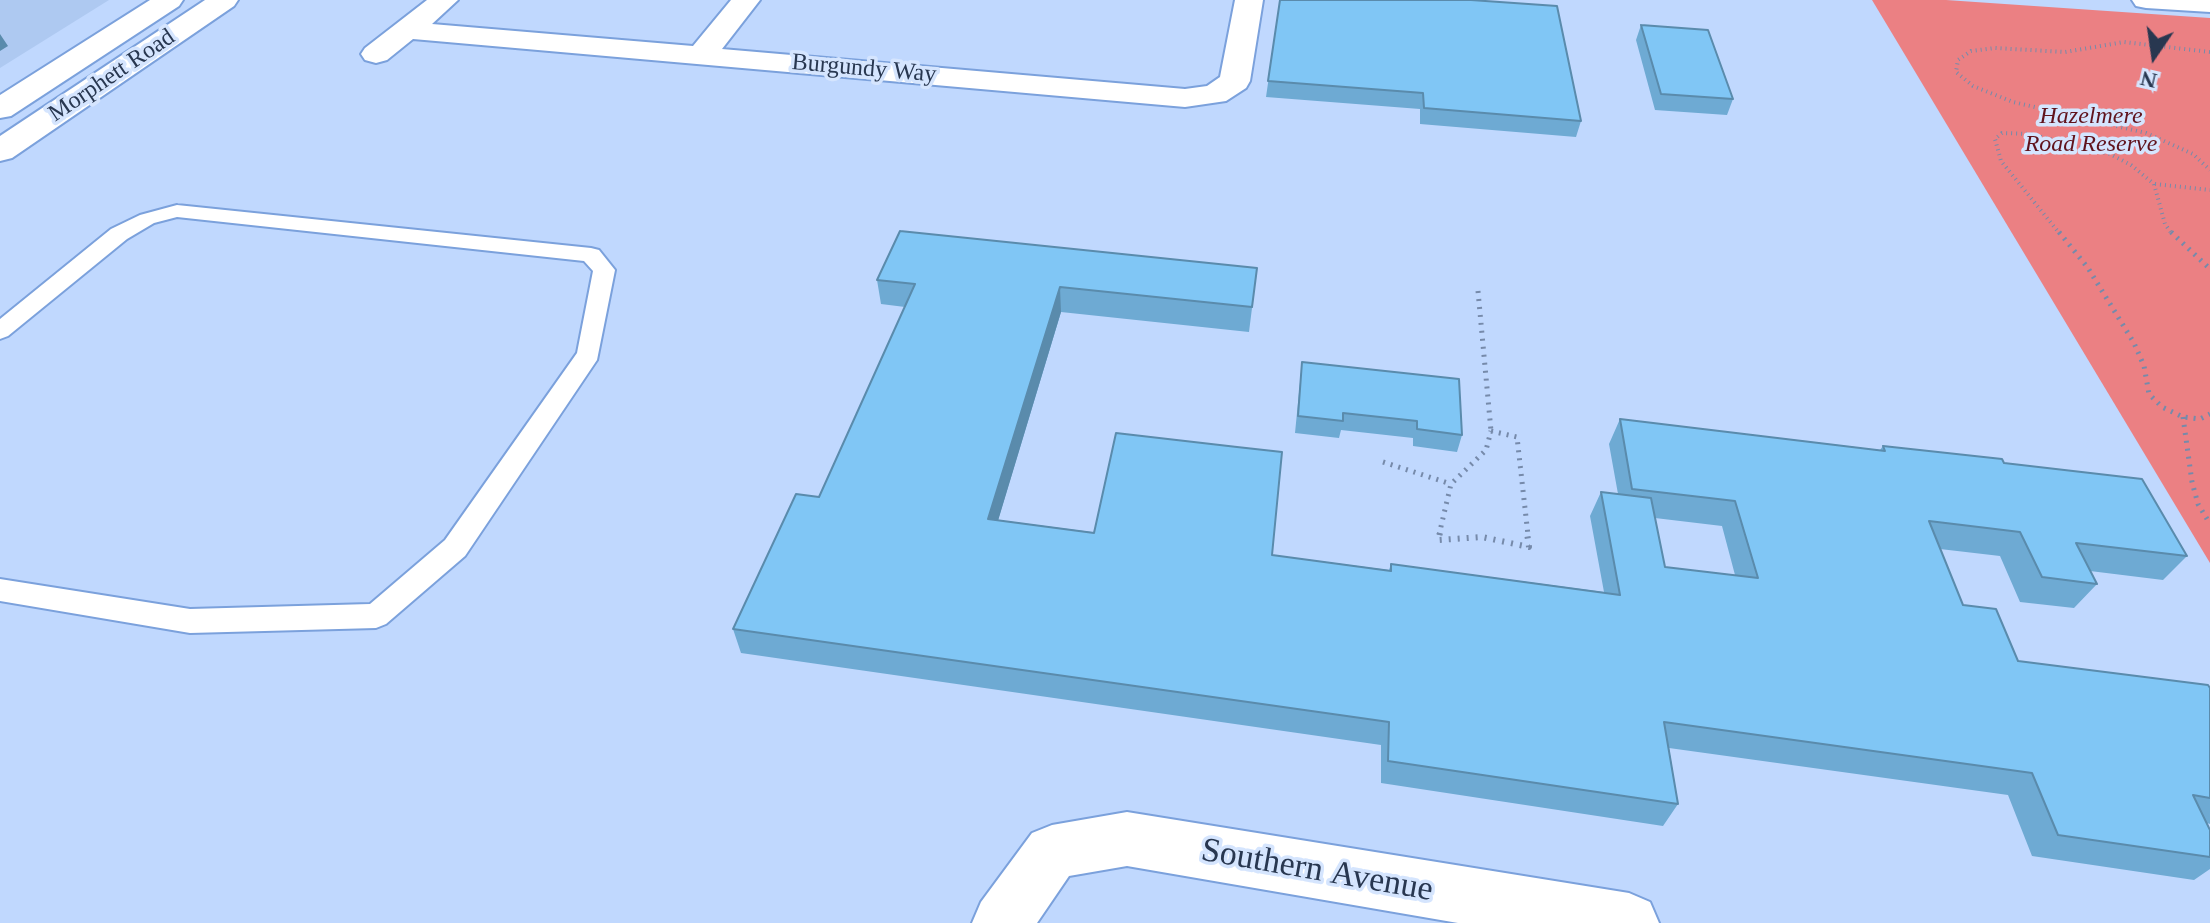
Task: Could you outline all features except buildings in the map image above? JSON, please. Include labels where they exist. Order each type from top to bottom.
[{"type":"street","points":[[376,54],[444,0]]},
{"type":"street","points":[[701,55],[746,0]]},
{"type":"street","name":"Burgundy Way","points":[[407,30],[1185,98],[1215,94],[1235,81],[1249,0]]},
{"type":"street","points":[[2146,0],[2210,4]]},
{"type":"street","name":"Morphett Road","points":[[0,151],[223,2]]},
{"type":"street","name":"Morphett Road","points":[[0,109],[161,5]]},
{"type":"street","name":"Southern Avenue","points":[[1002,923],[1052,852],[1127,839],[1629,923]]},
{"type":"lane","points":[[0,331],[119,234],[147,219],[177,211],[591,255],[604,270],[589,354],[455,548],[376,616],[190,621],[0,590]]},
{"type":"path","points":[[2210,52],[2124,42],[2065,52],[1995,48],[1971,51],[1958,60],[1956,72],[1973,86],[2013,102],[2146,133],[2193,154],[2210,170]]},
{"type":"path","points":[[2210,269],[2178,241],[2165,224],[2159,193],[2154,184],[2131,165],[2110,154],[2030,134],[2002,133],[1995,139],[2001,161],[2088,268],[2134,343],[2144,366],[2149,394],[2162,407],[2183,417],[2200,419],[2210,414]]},
{"type":"path","points":[[2154,184],[2210,190]]},
{"type":"path","points":[[1478,291],[1491,431],[1486,450],[1451,484],[1438,540],[1482,537],[1529,547],[1517,437],[1491,431]]},
{"type":"path","points":[[2183,417],[2192,482],[2198,504],[2210,524]]},
{"type":"path","points":[[1383,462],[1451,484]]},
{"type":"shaded area","points":[[0,0],[109,0],[0,68]]},
{"type":"green space","name":"Hazelmere Road Reserve","points":[[1872,0],[1946,0],[2210,18],[2210,563]]}]
